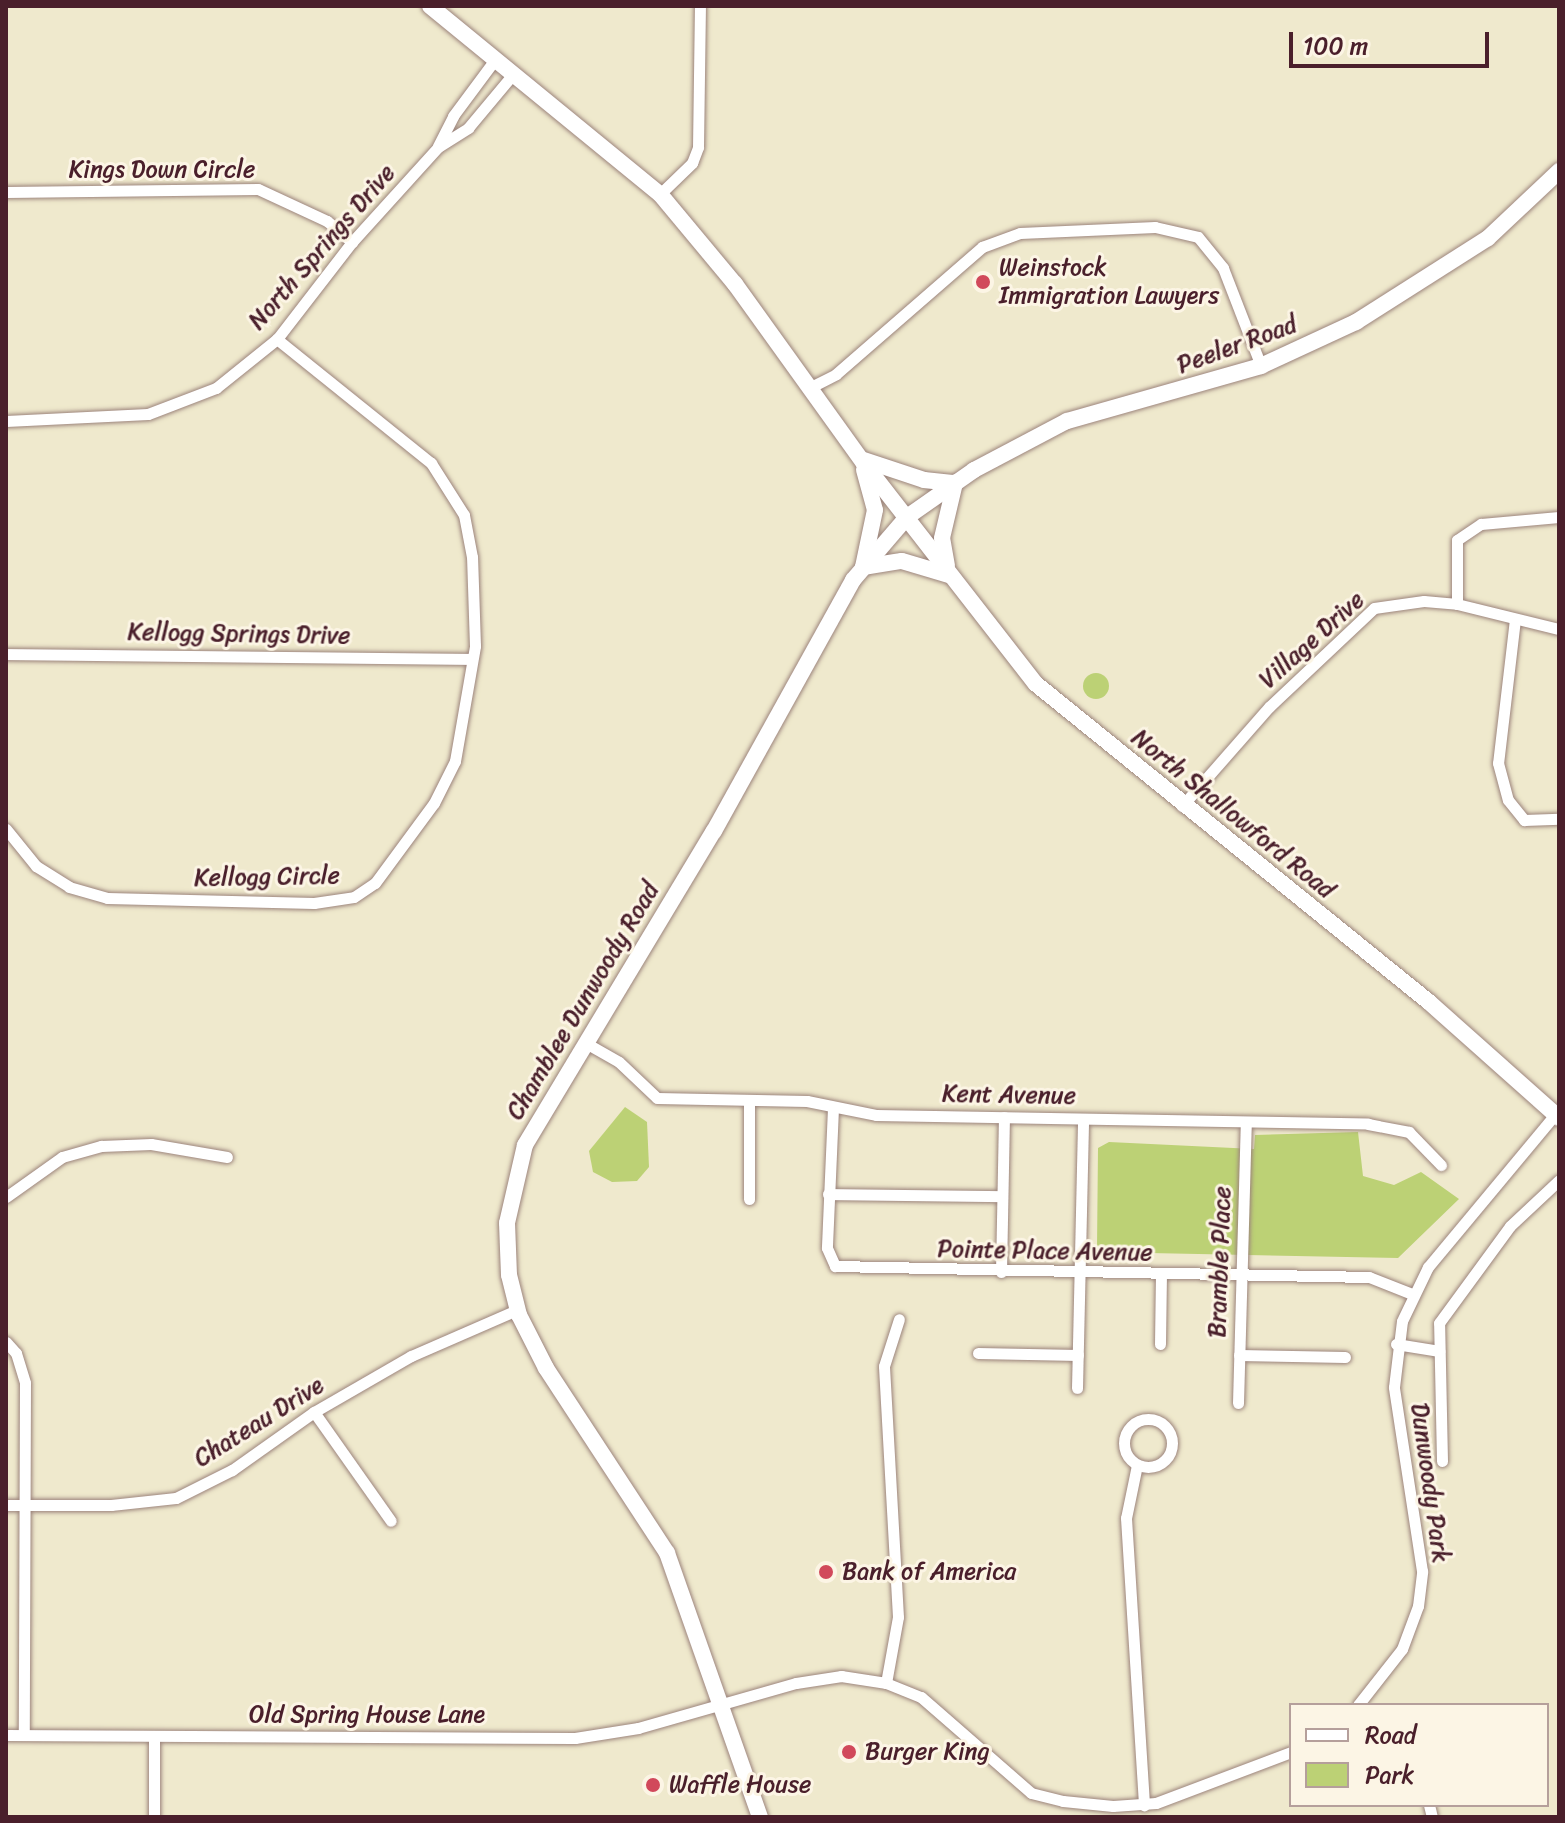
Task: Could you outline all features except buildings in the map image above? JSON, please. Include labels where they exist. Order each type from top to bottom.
[{"type":"street","points":[[430,6],[660,194],[811,387],[907,517]]},
{"type":"street","points":[[660,194],[692,163],[698,147],[700,6]]},
{"type":"street","name":"North Springs Drive","points":[[438,147],[453,116],[496,58]]},
{"type":"street","name":"North Springs Drive","points":[[6,421],[148,414],[216,388],[277,339],[352,242],[438,147],[468,128],[514,73]]},
{"type":"street","name":"Peeler Road","points":[[907,517],[955,483],[1067,421],[1261,366],[1356,322],[1448,266],[1512,218],[1559,171]]},
{"type":"street","name":"Kings Down Circle","points":[[6,192],[258,189],[327,221],[352,242]]},
{"type":"street","points":[[811,387],[851,362],[982,247],[997,238],[1035,232],[1155,227],[1198,237],[1223,268],[1261,366]]},
{"type":"street","name":"Kellogg Circle","points":[[6,829],[36,866],[69,887],[107,898],[314,903],[354,897],[403,850],[455,761],[476,611],[464,515],[431,463],[277,339]]},
{"type":"street","points":[[861,458],[924,480],[955,483],[942,538],[951,575],[902,561],[863,567],[875,510],[861,458]]},
{"type":"street","name":"Chamblee Dunwoody Road","points":[[760,1817],[724,1706],[662,1544],[546,1368],[517,1310],[507,1249],[514,1179],[542,1112],[714,831],[863,567],[907,517]]},
{"type":"street","name":"North Shallowford Road","points":[[907,517],[1036,684],[1182,806],[1429,1002],[1557,1114]]},
{"type":"street","points":[[1457,604],[1457,540],[1481,524],[1559,517]]},
{"type":"street","name":"Village Drive","points":[[1182,806],[1269,707],[1374,608],[1424,601],[1457,604],[1559,629]]},
{"type":"street","points":[[1515,619],[1498,763],[1508,800],[1524,820],[1559,819]]},
{"type":"street","name":"Kellogg Springs Drive","points":[[6,654],[471,659]]},
{"type":"street","name":"Kent Avenue","points":[[584,1042],[619,1062],[657,1098],[807,1101],[876,1115],[1398,1127],[1441,1165]]},
{"type":"street","points":[[749,1101],[749,1199]]},
{"type":"street","name":"Pointe Place Avenue","points":[[833,1108],[827,1248],[835,1266],[1161,1276],[1369,1277],[1412,1294]]},
{"type":"street","name":"Dunwoody Park","points":[[1364,1703],[1408,1638],[1422,1571],[1394,1387],[1396,1344],[1412,1294],[1428,1267],[1557,1114]]},
{"type":"street","points":[[1001,1272],[1004,1117]]},
{"type":"street","points":[[1077,1388],[1083,1119]]},
{"type":"street","name":"Bramble Place","points":[[1238,1403],[1246,1124]]},
{"type":"street","points":[[6,1197],[62,1157],[101,1146],[151,1144],[227,1157]]},
{"type":"street","name":"Dunwoody Park","points":[[1442,1461],[1439,1323],[1453,1298],[1510,1226],[1559,1180]]},
{"type":"street","points":[[828,1194],[1002,1196]]},
{"type":"street","points":[[1160,1344],[1161,1276]]},
{"type":"street","name":"Chateau Drive","points":[[6,1505],[111,1505],[176,1498],[232,1470],[314,1412],[411,1356],[517,1310]]},
{"type":"street","points":[[886,1683],[898,1617],[884,1366],[899,1319]]},
{"type":"street","points":[[6,1342],[16,1353],[25,1383],[24,1735]]},
{"type":"street","points":[[1396,1344],[1439,1351]]},
{"type":"street","points":[[978,1353],[1078,1355]]},
{"type":"street","points":[[1239,1355],[1345,1357]]},
{"type":"street","points":[[314,1412],[391,1521]]},
{"type":"street","points":[[1147,1419],[1162,1423],[1171,1436],[1171,1452],[1153,1467],[1137,1465],[1126,1454],[1127,1431],[1147,1419]]},
{"type":"street","points":[[1137,1465],[1126,1518],[1144,1805]]},
{"type":"street","points":[[724,1706],[827,1676],[886,1683],[938,1709],[1031,1793],[1063,1801],[1144,1805],[1207,1788],[1289,1753]]},
{"type":"street","name":"Old Spring House Lane","points":[[6,1735],[575,1738],[638,1728],[724,1706]]},
{"type":"street","points":[[154,1736],[154,1817]]},
{"type":"green space","points":[[1096,673],[1105,677],[1109,686],[1105,695],[1096,699],[1087,695],[1083,686],[1087,677]]},
{"type":"green space","points":[[625,1107],[647,1122],[649,1167],[637,1181],[612,1182],[593,1172],[589,1151]]},
{"type":"green space","points":[[1358,1132],[1363,1176],[1394,1185],[1421,1172],[1459,1199],[1398,1258],[1100,1252],[1097,1247],[1098,1148],[1109,1142],[1254,1149],[1255,1135]]},
{"type":"place","name":"Weinstock Immigration Lawyers","points":[[983,282]]},
{"type":"place","name":"Bank of America","points":[[826,1572]]},
{"type":"place","name":"Burger King","points":[[849,1752]]},
{"type":"place","name":"Waffle House","points":[[653,1785]]}]
